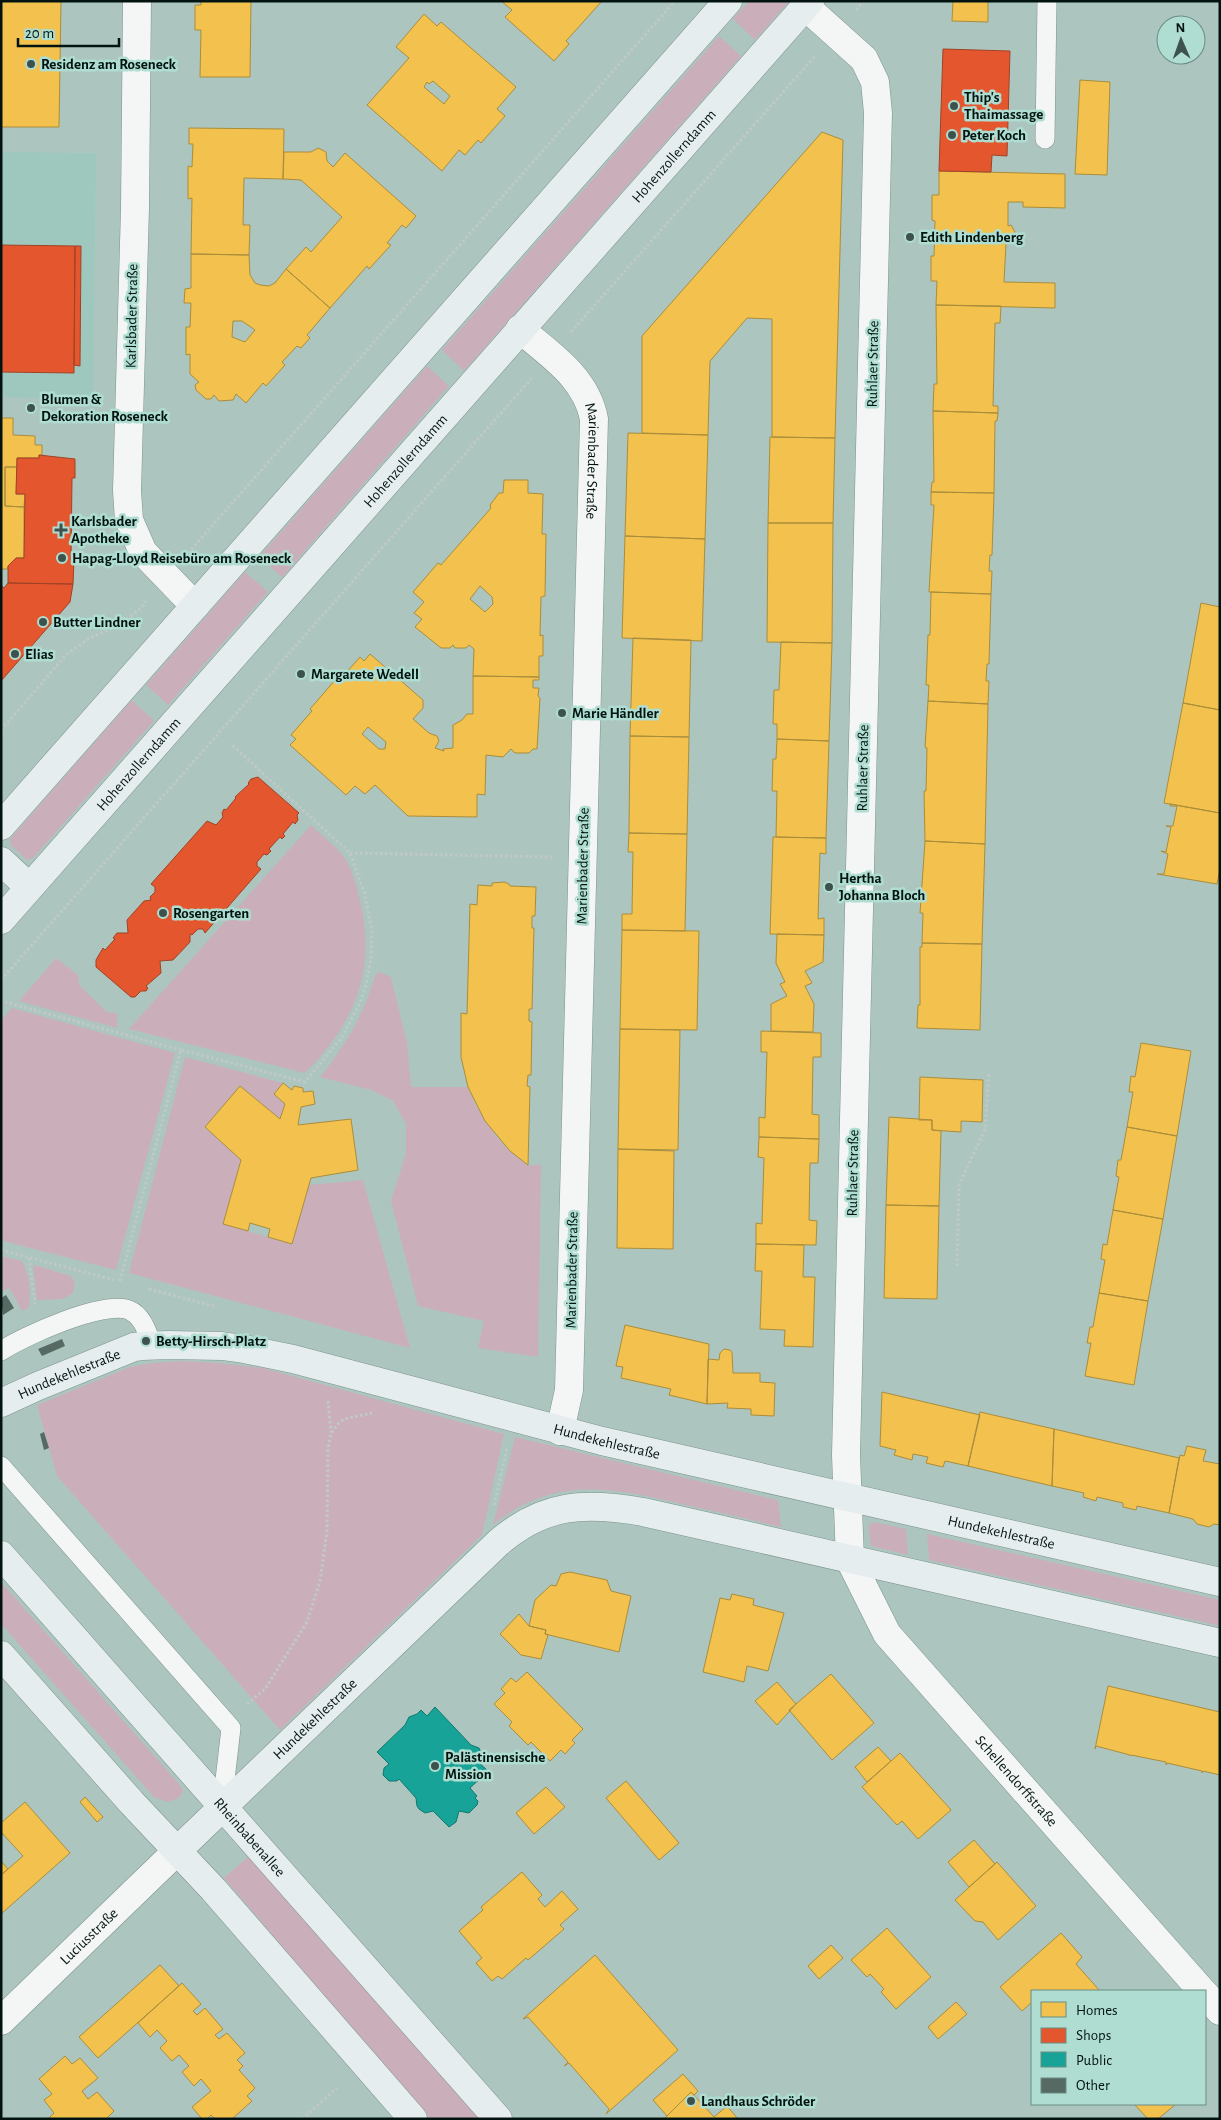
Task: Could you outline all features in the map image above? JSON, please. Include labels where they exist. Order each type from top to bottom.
[{"type":"main road","points":[[1,826],[728,1]]},
{"type":"main road","name":"Hohenzollerndamm","points":[[1,920],[808,4]]},
{"type":"main road","points":[[1,861],[29,887]]},
{"type":"main road","name":"Hundekehlestraße","points":[[1,1403],[38,1386],[134,1348],[152,1344],[222,1346],[269,1353],[560,1430],[846,1498],[1220,1582]]},
{"type":"main road","name":"Hundekehlestraße","points":[[177,1850],[508,1534],[535,1517],[550,1512],[583,1506],[621,1508],[1220,1643]]},
{"type":"main road","name":"Rheinbabenallee","points":[[1,1555],[498,2119]]},
{"type":"main road","points":[[1,1655],[132,1803],[213,1889],[414,2119]]},
{"type":"street","name":"Karlsbader Straße","points":[[137,1],[135,208],[127,491],[129,520],[143,552],[195,606]]},
{"type":"street","name":"Ruhlaer Straße","points":[[808,4],[864,59],[876,82],[878,113],[846,1498],[850,1560]]},
{"type":"street","name":"Marienbader Straße","points":[[520,329],[573,375],[582,386],[590,402],[594,418],[569,1390],[560,1430]]},
{"type":"street","name":"Schellendorffstraße","points":[[850,1560],[887,1634],[1201,1990]]},
{"type":"street","name":"Luciusstraße","points":[[1,2021],[177,1850]]},
{"type":"street","name":"Schellendorffstraße","points":[[1206,1995],[1220,2011]]},
{"type":"lane","points":[[1044,139],[1047,1]]},
{"type":"lane","points":[[1,1351],[52,1325],[116,1309],[129,1310],[137,1315],[143,1322],[152,1344]]},
{"type":"lane","points":[[1,1466],[232,1728],[222,1806]]},
{"type":"path","points":[[182,559],[675,1]]},
{"type":"path","points":[[852,14],[864,1]]},
{"type":"path","points":[[568,336],[819,52]]},
{"type":"path","points":[[1,980],[535,374]]},
{"type":"path","points":[[1,730],[67,654],[90,638],[129,618],[141,608],[149,597]]},
{"type":"path","points":[[5,1002],[305,1082],[342,1037],[360,1003],[366,985],[371,958],[372,930],[364,892],[350,853],[232,745]]},
{"type":"path","points":[[350,853],[555,858]]},
{"type":"path","points":[[120,1282],[181,1050]]},
{"type":"path","points":[[957,1266],[959,1185],[985,1129],[989,1072]]},
{"type":"path","points":[[1,1250],[129,1284]]},
{"type":"path","points":[[29,1258],[36,1310]]},
{"type":"path","points":[[146,1288],[218,1307]]},
{"type":"path","points":[[247,1704],[265,1689],[307,1622],[320,1581],[327,1531],[328,1448],[331,1434],[339,1422],[344,1419],[378,1411]]},
{"type":"path","points":[[492,1512],[510,1438]]},
{"type":"path","points":[[302,2119],[337,2088]]},
{"type":"shaded area","points":[[749,1],[789,1],[755,40],[733,19]]},
{"type":"shaded area","points":[[719,36],[741,56],[464,371],[442,350]]},
{"type":"shaded area","points":[[1,152],[96,153],[93,399],[1,397]]},
{"type":"shaded area","points":[[427,366],[449,386],[282,577],[259,557]]},
{"type":"shaded area","points":[[245,572],[268,592],[168,705],[146,685]]},
{"type":"shaded area","points":[[132,700],[154,721],[33,858],[27,860],[11,845],[10,839]]},
{"type":"shaded area","points":[[311,825],[347,861],[357,889],[365,925],[366,950],[358,994],[349,1015],[337,1035],[322,1054],[305,1073],[129,1029]]},
{"type":"shaded area","points":[[56,958],[78,975],[79,985],[107,1012],[117,1013],[117,1028],[19,1001]]},
{"type":"shaded area","points":[[380,972],[391,977],[407,1043],[411,1087],[468,1087],[475,1104],[495,1135],[510,1151],[528,1165],[541,1165],[538,1357],[478,1348],[484,1321],[418,1306],[391,1201],[406,1153],[406,1124],[393,1101],[371,1090],[320,1077],[338,1053],[353,1028],[376,974]]},
{"type":"shaded area","points":[[12,1008],[175,1053],[116,1270],[3,1241],[1,1236],[1,1020]]},
{"type":"shaded area","points":[[185,1057],[283,1083],[274,1094],[285,1104],[280,1119],[240,1086],[205,1127],[241,1160],[224,1224],[292,1244],[309,1185],[363,1180],[410,1348],[129,1273]]},
{"type":"shaded area","points":[[1,1256],[22,1261],[27,1272],[30,1301],[29,1307],[22,1311],[9,1288],[1,1292]]},
{"type":"shaded area","points":[[35,1265],[71,1276],[75,1283],[73,1293],[63,1299],[37,1300],[33,1268]]},
{"type":"shaded area","points":[[182,1361],[263,1368],[504,1434],[482,1535],[280,1730],[57,1476],[37,1405],[130,1367]]},
{"type":"shaded area","points":[[515,1437],[778,1500],[781,1527],[655,1498],[606,1490],[560,1492],[537,1499],[515,1509],[493,1525]]},
{"type":"shaded area","points":[[874,1522],[906,1529],[908,1555],[871,1546],[868,1526]]},
{"type":"shaded area","points":[[927,1534],[1220,1600],[1220,1626],[929,1560]]},
{"type":"shaded area","points":[[1,1582],[180,1785],[183,1791],[179,1798],[167,1802],[154,1797],[1,1624]]},
{"type":"shaded area","points":[[249,1856],[481,2119],[430,2119],[224,1878]]},
{"type":"building: Homes","name":"Residenz am Roseneck","points":[[1,1],[61,1],[59,127],[1,127]]},
{"type":"building: Homes","points":[[201,1],[251,1],[250,77],[200,77],[201,30],[195,30],[195,5],[201,5]]},
{"type":"building: Homes","points":[[501,1],[602,1],[566,41],[569,44],[554,61],[505,17],[512,10]]},
{"type":"building: Homes","points":[[953,1],[988,1],[988,22],[952,21]]},
{"type":"building: Homes","points":[[424,14],[437,26],[441,22],[516,87],[497,109],[505,116],[481,143],[478,140],[465,155],[459,150],[442,171],[367,105],[409,58],[396,47]],"holes":[[[433,81],[450,96],[444,104],[424,87],[427,82],[429,84]]]},
{"type":"building: Homes","points":[[1080,80],[1110,82],[1107,175],[1075,174]]},
{"type":"building: Homes","points":[[189,128],[284,129],[283,179],[244,178],[243,225],[250,225],[249,255],[191,254],[192,198],[188,199],[188,166],[192,167],[193,144],[189,144]]},
{"type":"building: Homes","points":[[822,132],[843,140],[835,438],[772,437],[772,319],[747,318],[710,361],[708,435],[642,433],[642,336]]},
{"type":"building: Homes","points":[[318,148],[326,152],[327,161],[333,167],[345,153],[416,216],[406,228],[402,225],[387,243],[391,245],[369,269],[367,266],[330,308],[286,269],[306,247],[311,252],[342,217],[301,180],[283,179],[284,152],[311,152]]},
{"type":"building: Homes","points":[[939,171],[1065,174],[1065,208],[1023,207],[1023,202],[1008,202],[1008,226],[1011,225],[1015,232],[1013,238],[1007,241],[1006,244],[1004,282],[1055,283],[1055,308],[936,305],[937,281],[931,281],[931,256],[934,256],[935,221],[932,220],[932,195],[939,195]]},
{"type":"building: Homes","points":[[191,254],[249,255],[250,275],[255,283],[269,286],[275,283],[286,269],[330,308],[307,335],[310,338],[301,348],[297,346],[282,362],[285,365],[266,386],[263,383],[246,403],[236,394],[233,400],[219,401],[214,395],[211,399],[206,399],[196,390],[195,385],[199,382],[190,374],[190,354],[186,355],[186,327],[190,327],[191,303],[184,303],[185,289],[191,288]],"holes":[[[233,321],[242,321],[255,330],[245,342],[232,337]]]},
{"type":"building: Homes","points":[[936,305],[1001,306],[1000,323],[995,323],[993,406],[998,406],[998,413],[933,411],[934,384],[937,384]]},
{"type":"building: Homes","points":[[933,411],[998,413],[997,421],[995,421],[994,493],[931,492],[932,482],[934,482]]},
{"type":"building: Homes","points":[[1,418],[13,418],[13,435],[35,436],[35,445],[42,445],[42,455],[39,455],[39,458],[17,458],[17,467],[5,467],[5,506],[24,507],[24,558],[16,558],[8,566],[8,569],[1,569]]},
{"type":"building: Homes","points":[[628,433],[708,435],[705,539],[625,536]]},
{"type":"building: Homes","points":[[770,437],[835,438],[833,523],[768,523]]},
{"type":"building: Homes","points":[[5,467],[17,467],[16,494],[25,494],[24,507],[5,506]]},
{"type":"building: Homes","points":[[504,480],[528,480],[528,493],[543,494],[542,534],[546,534],[545,596],[541,597],[540,636],[543,635],[543,656],[539,656],[539,677],[473,676],[474,649],[469,645],[466,648],[455,648],[453,645],[450,648],[441,648],[415,627],[422,619],[414,613],[424,602],[413,592],[438,563],[441,565],[491,508],[490,505],[499,493],[503,493]],"holes":[[[480,586],[492,597],[493,604],[485,612],[470,599]]]},
{"type":"building: Homes","points":[[931,492],[994,493],[992,555],[990,555],[989,571],[992,571],[991,594],[929,592],[934,505],[931,505]]},
{"type":"building: Homes","points":[[768,523],[833,523],[832,643],[767,642]]},
{"type":"building: Homes","points":[[625,536],[705,539],[702,641],[622,638]]},
{"type":"building: Homes","points":[[931,592],[991,594],[989,664],[987,664],[986,681],[989,681],[988,704],[928,701],[929,685],[926,685]]},
{"type":"building: Homes","points":[[1201,603],[1220,607],[1220,710],[1183,703]]},
{"type":"building: Homes","points":[[633,638],[691,640],[689,737],[630,736]]},
{"type":"building: Homes","points":[[781,642],[832,643],[829,741],[777,739],[777,724],[773,724],[774,690],[779,690]]},
{"type":"building: Homes","points":[[370,654],[423,700],[423,708],[413,719],[429,733],[437,736],[439,741],[435,748],[444,751],[443,749],[453,748],[453,725],[462,720],[467,714],[473,714],[473,676],[539,677],[539,680],[533,680],[533,688],[539,688],[538,696],[540,698],[537,749],[533,749],[529,753],[515,753],[511,749],[503,757],[486,755],[485,795],[477,794],[477,817],[408,816],[375,785],[365,794],[355,786],[346,795],[290,745],[296,739],[291,735],[336,679],[339,681],[360,657],[364,661]],"holes":[[[368,727],[386,742],[385,749],[379,749],[362,734]]]},
{"type":"building: Homes","points":[[928,701],[988,704],[985,844],[925,841],[924,791],[926,791],[927,748],[925,747]]},
{"type":"building: Homes","points":[[1183,703],[1220,710],[1220,813],[1164,803]]},
{"type":"building: Homes","points":[[630,736],[689,737],[687,834],[629,833]]},
{"type":"building: Homes","points":[[777,739],[829,741],[826,838],[776,837],[777,791],[772,791],[773,759],[776,759]]},
{"type":"building: Homes","points":[[1170,804],[1220,813],[1220,869],[1217,884],[1157,874],[1164,874],[1168,854],[1161,851],[1166,852],[1171,827],[1166,826],[1173,826],[1177,806],[1170,806]]},
{"type":"building: Homes","points":[[629,833],[687,834],[685,931],[622,930],[622,914],[632,914],[633,852],[628,852]]},
{"type":"building: Homes","points":[[773,837],[826,838],[826,854],[820,853],[818,919],[824,918],[824,935],[770,934]]},
{"type":"building: Homes","points":[[925,841],[985,844],[982,944],[922,943],[923,913],[920,913]]},
{"type":"building: Homes","points":[[504,882],[510,886],[536,887],[535,916],[532,916],[532,928],[534,928],[532,1009],[529,1009],[529,1021],[532,1022],[531,1075],[528,1075],[527,1086],[530,1087],[528,1165],[510,1151],[485,1121],[468,1087],[461,1057],[461,1013],[467,1014],[470,904],[477,905],[478,885],[492,886],[492,883]]},
{"type":"building: Homes","points":[[622,930],[699,931],[697,1030],[620,1029]]},
{"type":"building: Homes","points":[[777,934],[824,935],[823,962],[805,971],[812,983],[805,986],[814,1004],[813,1032],[771,1031],[771,1004],[787,996],[780,984],[785,982],[776,963]]},
{"type":"building: Homes","points":[[922,943],[982,944],[980,1030],[917,1028],[918,1005],[920,1005],[920,947],[922,947]]},
{"type":"building: Homes","points":[[620,1029],[680,1030],[678,1150],[618,1149]]},
{"type":"building: Homes","points":[[761,1031],[821,1033],[821,1057],[813,1057],[812,1114],[819,1115],[819,1139],[759,1137],[759,1117],[765,1118],[767,1052],[761,1052]]},
{"type":"building: Homes","points":[[1141,1043],[1191,1051],[1177,1136],[1127,1127],[1133,1092],[1129,1092],[1131,1076],[1135,1077]]},
{"type":"building: Homes","points":[[920,1077],[983,1080],[982,1122],[961,1121],[961,1132],[932,1130],[932,1120],[919,1120]]},
{"type":"building: Homes","points":[[283,1083],[292,1090],[294,1086],[303,1088],[303,1092],[313,1091],[315,1104],[301,1107],[298,1125],[351,1119],[358,1170],[311,1178],[292,1244],[268,1237],[270,1229],[250,1223],[248,1231],[223,1224],[241,1160],[205,1127],[240,1086],[280,1119],[285,1104],[274,1094]]},
{"type":"building: Homes","points":[[889,1117],[932,1120],[932,1130],[941,1131],[939,1206],[886,1205]]},
{"type":"building: Homes","points":[[1127,1127],[1177,1136],[1163,1219],[1113,1210],[1119,1177],[1116,1176],[1118,1160],[1121,1160]]},
{"type":"building: Homes","points":[[759,1137],[819,1139],[818,1163],[810,1163],[809,1220],[817,1221],[816,1245],[756,1244],[756,1223],[762,1224],[764,1158],[758,1157]]},
{"type":"building: Homes","points":[[618,1149],[674,1151],[673,1249],[617,1248]]},
{"type":"building: Homes","points":[[886,1205],[939,1206],[937,1299],[884,1298]]},
{"type":"building: Homes","points":[[1113,1210],[1163,1219],[1148,1301],[1099,1293],[1105,1260],[1101,1259],[1103,1244],[1107,1245]]},
{"type":"building: Homes","points":[[756,1244],[804,1245],[803,1277],[815,1277],[813,1347],[784,1346],[785,1330],[760,1329],[762,1271],[755,1271]]},
{"type":"building: Homes","points":[[1099,1293],[1148,1301],[1134,1385],[1085,1376],[1091,1343],[1087,1343],[1090,1327],[1093,1327]]},
{"type":"building: Homes","points":[[625,1325],[709,1344],[707,1404],[669,1395],[671,1389],[621,1378],[623,1367],[616,1366]]},
{"type":"building: Homes","points":[[724,1349],[732,1352],[733,1373],[760,1373],[760,1382],[775,1383],[774,1416],[751,1415],[751,1409],[727,1408],[728,1403],[707,1404],[708,1359],[719,1360],[720,1353]]},
{"type":"building: Homes","points":[[882,1392],[980,1415],[968,1466],[945,1461],[943,1467],[926,1463],[928,1457],[913,1454],[912,1460],[894,1455],[896,1450],[880,1446]]},
{"type":"building: Homes","points":[[980,1412],[1054,1429],[1052,1486],[968,1466]]},
{"type":"building: Homes","points":[[1054,1429],[1179,1458],[1169,1513],[1137,1506],[1136,1510],[1123,1507],[1123,1503],[1097,1497],[1096,1501],[1083,1497],[1084,1493],[1052,1486]]},
{"type":"building: Homes","points":[[1187,1446],[1206,1450],[1203,1461],[1220,1464],[1220,1525],[1214,1524],[1209,1527],[1197,1524],[1193,1519],[1169,1513],[1180,1455],[1184,1456]]},
{"type":"building: Homes","points":[[570,1572],[607,1580],[611,1591],[631,1596],[619,1652],[545,1634],[546,1630],[529,1626],[535,1600],[551,1585],[556,1586],[561,1574]]},
{"type":"building: Homes","points":[[732,1594],[754,1599],[753,1605],[784,1613],[768,1671],[747,1666],[744,1682],[703,1672],[720,1598],[730,1600]]},
{"type":"building: Homes","points":[[519,1614],[529,1626],[546,1630],[545,1634],[548,1635],[541,1659],[521,1655],[500,1634]]},
{"type":"building: Homes","points":[[527,1672],[583,1729],[572,1740],[575,1743],[565,1754],[561,1750],[550,1761],[531,1742],[528,1745],[509,1726],[512,1722],[494,1704],[505,1693],[501,1689],[511,1678],[516,1682]]},
{"type":"building: Homes","points":[[831,1674],[874,1723],[832,1760],[789,1710]]},
{"type":"building: Homes","points":[[777,1682],[796,1704],[777,1725],[755,1701]]},
{"type":"building: Homes","points":[[1108,1686],[1220,1712],[1220,1775],[1203,1771],[1202,1773],[1202,1771],[1167,1763],[1166,1765],[1166,1762],[1130,1756],[1096,1746],[1095,1749]]},
{"type":"building: Homes","points":[[878,1747],[891,1761],[867,1782],[855,1767]]},
{"type":"building: Homes","points":[[900,1753],[951,1810],[918,1839],[902,1821],[897,1825],[862,1787]]},
{"type":"building: Homes","points":[[626,1781],[679,1843],[659,1860],[606,1798]]},
{"type":"building: Homes","points":[[546,1787],[565,1807],[534,1834],[516,1813]]},
{"type":"building: Homes","points":[[85,1797],[103,1817],[97,1822],[80,1802]]},
{"type":"building: Homes","points":[[25,1802],[70,1853],[1,1914],[1,1875],[23,1856],[1,1832],[1,1823]]},
{"type":"building: Homes","points":[[974,1840],[995,1864],[969,1887],[948,1862]]},
{"type":"building: Homes","points":[[1,1861],[8,1869],[1,1875]]},
{"type":"building: Homes","points":[[997,1862],[1036,1906],[998,1940],[983,1922],[975,1921],[955,1900]]},
{"type":"building: Homes","points":[[522,1872],[542,1895],[538,1899],[545,1907],[562,1891],[578,1909],[560,1925],[564,1929],[528,1960],[526,1958],[502,1979],[498,1976],[492,1981],[476,1963],[482,1958],[459,1931],[483,1910],[481,1907]]},
{"type":"building: Homes","points":[[887,1928],[931,1977],[896,2009],[881,1992],[884,1989],[870,1974],[867,1977],[851,1960]]},
{"type":"building: Homes","points":[[1061,1933],[1082,1957],[1076,1964],[1099,1990],[1031,1990],[1031,2003],[1022,2011],[1000,1987]]},
{"type":"building: Homes","points":[[831,1945],[843,1958],[819,1979],[808,1966]]},
{"type":"building: Homes","points":[[595,1955],[678,2050],[606,2114],[609,2109],[569,2063],[564,2066],[568,2062],[528,2017],[523,2019]]},
{"type":"building: Homes","points":[[160,1965],[179,1986],[98,2058],[79,2037]]},
{"type":"building: Homes","points":[[182,1983],[201,2004],[193,2011],[197,2015],[205,2008],[223,2029],[215,2035],[219,2039],[227,2033],[245,2053],[237,2060],[243,2066],[239,2070],[255,2088],[247,2096],[252,2101],[232,2119],[215,2119],[211,2115],[207,2119],[202,2119],[192,2107],[211,2091],[201,2079],[194,2086],[182,2072],[189,2066],[179,2055],[172,2061],[160,2048],[167,2041],[157,2030],[150,2037],[138,2023]]},
{"type":"building: Homes","points":[[956,2002],[967,2014],[938,2039],[928,2027]]},
{"type":"building: Homes","points":[[65,2056],[72,2064],[80,2058],[98,2078],[82,2091],[88,2099],[97,2092],[114,2111],[106,2119],[48,2119],[54,2113],[44,2100],[52,2094],[39,2079]]},
{"type":"building: Homes","points":[[683,2074],[698,2091],[694,2095],[691,2092],[667,2116],[653,2100]]},
{"type":"building: Homes","name":"Landhaus Schröder","points":[[691,2092],[714,2117],[727,2106],[738,2119],[664,2119]]},
{"type":"building: Homes","points":[[1135,2105],[1175,2105],[1158,2119],[1148,2119]]},
{"type":"building: Shops","points":[[943,49],[1010,51],[1007,156],[992,155],[991,172],[939,171]]},
{"type":"building: Shops","points":[[1,245],[75,246],[74,373],[1,372]]},
{"type":"building: Shops","points":[[75,246],[81,246],[80,366],[74,365]]},
{"type":"building: Shops","points":[[39,455],[75,459],[75,478],[72,478],[71,560],[74,559],[73,584],[8,583],[8,566],[16,558],[24,558],[25,494],[16,494],[17,458],[39,458]]},
{"type":"building: Shops","points":[[8,583],[73,584],[70,602],[1,681],[1,585],[4,588]]},
{"type":"building: Shops","points":[[258,777],[299,813],[297,815],[298,820],[295,824],[293,822],[283,834],[285,836],[282,839],[280,837],[269,849],[271,851],[267,855],[264,854],[257,862],[257,866],[261,869],[205,933],[203,929],[198,929],[192,935],[190,934],[190,942],[173,960],[160,961],[161,973],[146,986],[148,988],[146,991],[141,991],[135,997],[131,997],[96,967],[96,960],[103,948],[105,950],[115,939],[113,938],[117,933],[128,933],[127,920],[144,901],[151,900],[150,897],[155,892],[155,887],[151,884],[207,821],[216,825],[223,817],[224,809],[226,810],[235,797],[249,784],[251,779]]},
{"type":"building: Public","name":"Palästinensische Mission","points":[[435,1707],[471,1745],[479,1748],[481,1753],[476,1760],[488,1771],[470,1788],[477,1796],[475,1798],[478,1801],[477,1805],[469,1813],[459,1811],[456,1822],[449,1827],[433,1811],[425,1813],[419,1809],[416,1798],[399,1779],[397,1781],[389,1781],[383,1775],[384,1768],[389,1764],[377,1752],[405,1725],[409,1717],[421,1710],[427,1716]]},
{"type":"building: Other","points":[[6,1295],[14,1308],[3,1315],[1,1298]]},
{"type":"building: Other","points":[[62,1339],[65,1346],[42,1356],[38,1349]]},
{"type":"building: Other","points":[[44,1432],[49,1448],[44,1450],[40,1434]]},
{"type":"place","name":"Residenz am Roseneck","points":[[31,64]]},
{"type":"place","name":"Thip's Thaimassage","points":[[954,106]]},
{"type":"place","name":"Peter Koch","points":[[952,135]]},
{"type":"place","name":"Edith Lindenberg","points":[[910,237]]},
{"type":"place","name":"Blumen & Dekoration Roseneck","points":[[31,408]]},
{"type":"place","name":"Karlsbader Apotheke","points":[[61,530]]},
{"type":"place","name":"Hapag-Lloyd Reisebüro am Roseneck","points":[[62,558]]},
{"type":"place","name":"Butter Lindner","points":[[43,622]]},
{"type":"place","name":"Elias","points":[[15,654]]},
{"type":"place","name":"Margarete Wedell","points":[[301,674]]},
{"type":"place","name":"Marie Händler","points":[[562,713]]},
{"type":"place","name":"Hertha Johanna Bloch","points":[[829,887]]},
{"type":"place","name":"Rosengarten","points":[[163,913]]},
{"type":"place","name":"Betty-Hirsch-Platz","points":[[146,1341]]},
{"type":"place","name":"Palästinensische Mission","points":[[435,1766]]},
{"type":"place","name":"Landhaus Schröder","points":[[691,2101]]}]
